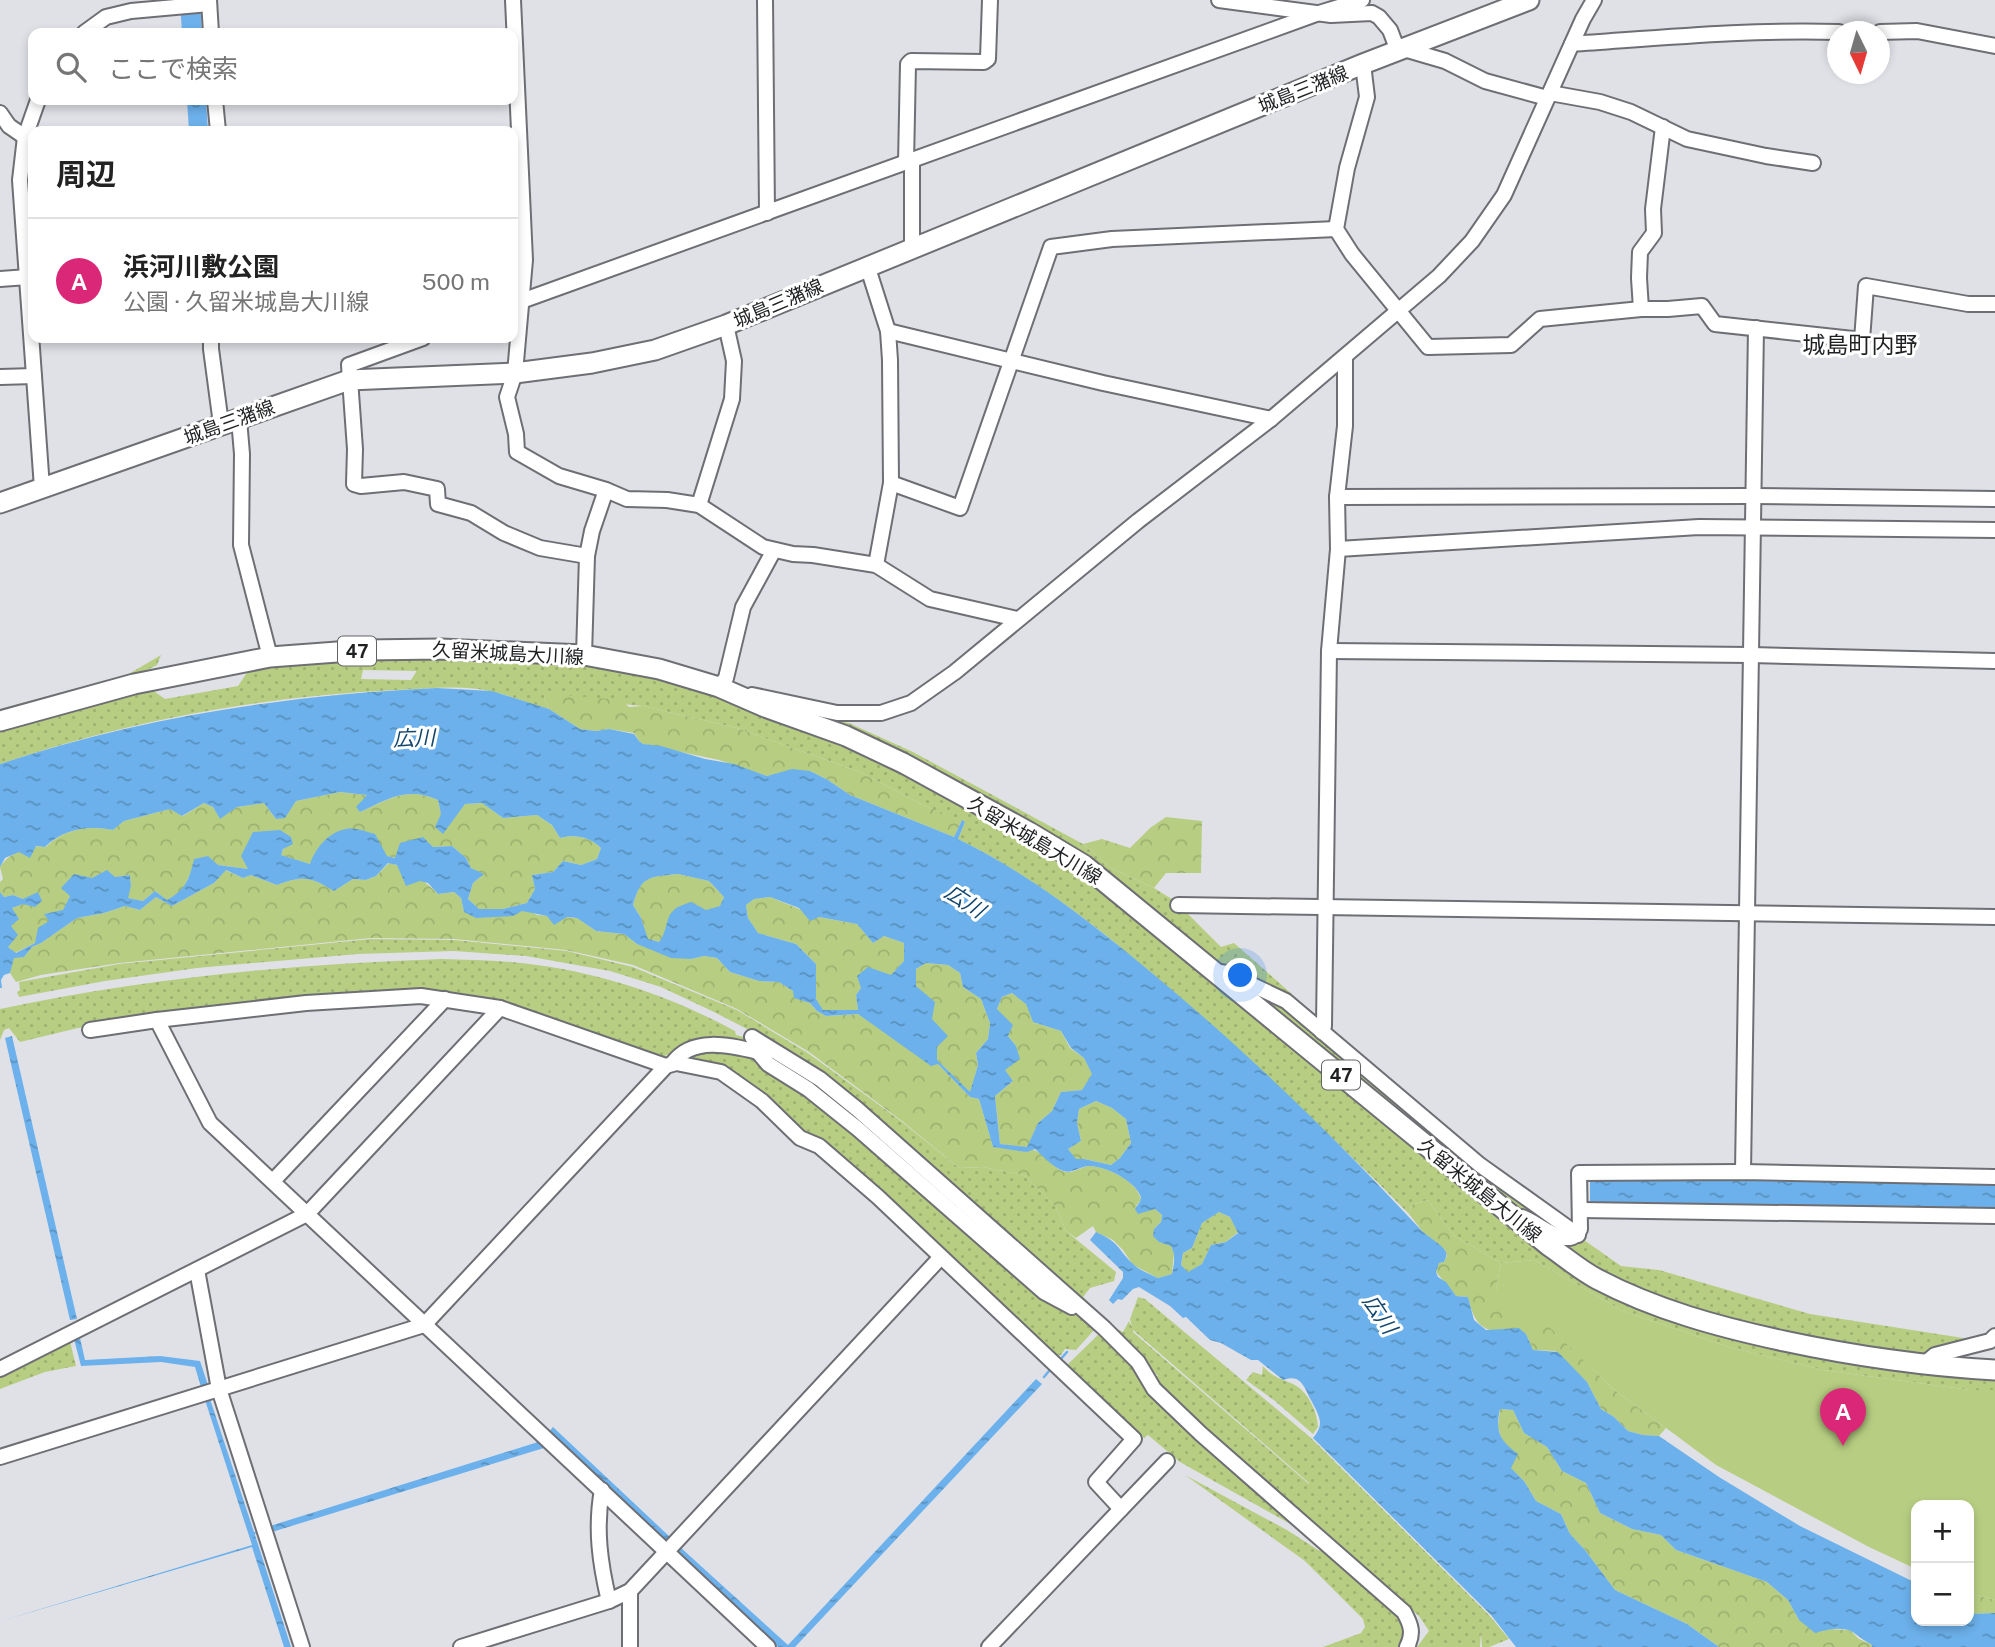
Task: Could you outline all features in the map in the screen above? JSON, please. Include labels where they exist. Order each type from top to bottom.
[{"type":"main road","name":"城島三潴線","points":[[0,503],[349,380],[515,373],[592,363],[655,350],[726,325],[1363,64],[1530,0]]},
{"type":"main road","name":"久留米城島大川線","points":[[0,721],[134,684],[270,657],[364,650],[441,649],[584,655],[659,669],[719,687],[765,707],[846,736],[903,763],[1029,831],[1084,865],[1549,1246],[1595,1278],[1653,1305],[1738,1331],[1850,1356],[1995,1370]]},
{"type":"street","points":[[513,0],[514,28]]},
{"type":"street","points":[[765,0],[767,213]]},
{"type":"street","points":[[912,247],[908,64],[911,61],[984,62],[988,59],[990,0]]},
{"type":"street","points":[[1219,0],[1331,15],[1372,13],[1390,30],[1401,50],[1445,61],[1485,81],[1549,96],[1611,105],[1687,139],[1814,163]]},
{"type":"street","points":[[518,105],[525,260],[518,303],[1319,13],[1362,0]]},
{"type":"street","points":[[774,550],[743,607],[726,678],[719,687],[837,713],[881,713],[911,703],[955,672],[1160,504],[1271,419],[1458,257],[1489,219],[1510,183],[1594,0]]},
{"type":"street","points":[[91,28],[106,17],[209,2],[211,28]]},
{"type":"street","points":[[1890,32],[1917,31],[1995,46]]},
{"type":"street","points":[[1572,44],[1827,32]]},
{"type":"street","points":[[1363,64],[1367,97],[1347,168],[1336,229],[1352,254],[1428,347],[1511,345],[1540,318],[1702,306],[1716,324],[1862,340],[1866,286],[1968,304],[1995,304]]},
{"type":"street","points":[[29,126],[36,105]]},
{"type":"street","points":[[215,105],[218,126]]},
{"type":"street","points":[[0,113],[9,126],[25,137]]},
{"type":"street","points":[[1641,309],[1640,252],[1654,233],[1653,209],[1663,127]]},
{"type":"street","points":[[0,279],[28,279],[20,180],[28,128]]},
{"type":"street","points":[[891,483],[960,508],[1051,247],[1112,239],[1336,229]]},
{"type":"street","points":[[867,265],[888,331],[891,483],[876,565]]},
{"type":"street","points":[[699,505],[715,461],[732,399],[734,361],[726,325]]},
{"type":"street","points":[[1743,1172],[1756,328]]},
{"type":"street","points":[[888,331],[1103,383],[1271,419]]},
{"type":"street","points":[[32,343],[42,488]]},
{"type":"street","points":[[211,343],[230,422],[242,454],[242,545],[270,657]]},
{"type":"street","points":[[409,343],[349,365],[353,401],[354,484],[362,486],[404,482],[437,489],[438,504],[471,513],[504,533],[540,548],[587,556]]},
{"type":"street","points":[[516,343],[515,373],[507,397],[516,434],[517,452],[559,476],[627,499],[667,500],[699,505],[763,547],[793,554],[876,565],[930,599],[1017,619]]},
{"type":"street","points":[[1322,1032],[1329,651],[1338,549],[1337,498],[1345,426],[1345,357]]},
{"type":"street","points":[[0,377],[34,376]]},
{"type":"street","points":[[584,655],[587,556],[592,531],[606,490]]},
{"type":"street","points":[[1337,498],[1995,499]]},
{"type":"street","points":[[1338,549],[1699,527],[1995,530]]},
{"type":"street","points":[[1329,651],[1995,660]]},
{"type":"street","points":[[1178,905],[1995,917]]},
{"type":"street","points":[[1215,972],[1227,973],[1286,1001],[1480,1166],[1577,1235]]},
{"type":"street","points":[[90,1030],[306,1003],[421,996],[500,1008],[669,1065],[676,1063],[721,1072],[762,1101],[800,1138],[819,1146],[878,1197],[1134,1439],[1096,1482],[1121,1509]]},
{"type":"street","points":[[273,1181],[445,999]]},
{"type":"street","points":[[0,1370],[72,1331],[307,1214],[500,1008]]},
{"type":"street","points":[[157,1020],[210,1123],[768,1647]]},
{"type":"street","points":[[0,1457],[424,1325],[678,1054],[695,1047],[733,1046],[758,1052],[752,1037],[820,1079],[857,1109],[1080,1310],[1104,1328],[1138,1362],[1154,1389],[1201,1434],[1404,1612],[1411,1623],[1412,1637],[1407,1647]]},
{"type":"street","points":[[1510,1214],[1527,1218],[1563,1239],[1573,1239],[1580,1230],[1579,1172],[1995,1177]]},
{"type":"street","points":[[1581,1210],[1995,1216]]},
{"type":"street","points":[[461,1647],[610,1601],[630,1591],[940,1258]]},
{"type":"street","points":[[197,1270],[219,1389],[302,1647]]},
{"type":"street","points":[[1923,1365],[1935,1355],[1990,1341],[1995,1336]]},
{"type":"street","points":[[989,1647],[1167,1461]]},
{"type":"street","points":[[602,1490],[598,1531],[604,1581],[610,1601]]},
{"type":"street","points":[[630,1591],[630,1647]]},
{"type":"green space","points":[[423,654],[546,657],[652,674],[760,710],[885,761],[1096,881],[1540,1251],[1627,1303],[1995,1377],[1995,1390],[1970,1390],[1823,1370],[1729,1347],[1623,1311],[1534,1260],[1501,1263],[1453,1235],[1428,1200],[1411,1205],[1409,1214],[1260,1070],[1090,922],[1026,877],[958,839],[965,822],[925,806],[860,772],[737,728],[643,706],[544,697],[549,709],[482,690],[433,688],[296,698],[196,713],[97,735],[0,764],[0,730],[148,687],[165,699],[238,686],[250,668]],"holes":[[[363,670],[416,671],[411,680],[361,679]]]},
{"type":"green space","points":[[161,655],[157,665],[128,680],[0,716],[0,709],[127,675]]},
{"type":"green space","points":[[549,694],[621,700],[629,707],[643,706],[737,728],[860,772],[925,806],[962,820],[954,837],[850,795],[810,771],[787,771],[767,776],[719,760],[643,744],[634,733],[609,729],[580,729],[549,709],[544,697]]},
{"type":"green space","points":[[793,712],[849,723],[913,752],[1083,844],[1111,868],[1175,901],[1221,947],[1234,943],[1319,1018],[1316,1023],[1218,965],[1074,850]]},
{"type":"green space","points":[[340,792],[367,795],[360,812],[407,794],[438,800],[441,814],[457,814],[465,804],[482,803],[503,818],[537,815],[552,825],[560,838],[582,837],[601,848],[597,859],[581,865],[563,861],[553,872],[532,875],[535,889],[527,903],[503,909],[479,909],[468,899],[473,883],[483,875],[471,868],[466,858],[452,846],[433,847],[396,858],[387,856],[310,864],[280,855],[291,837],[248,869],[218,865],[191,872],[182,891],[167,900],[155,891],[143,901],[127,898],[131,886],[130,875],[115,877],[70,896],[63,911],[45,914],[50,921],[35,943],[15,953],[8,947],[12,908],[23,904],[23,899],[13,895],[4,897],[0,892],[0,882],[3,879],[0,867],[20,851],[46,847],[68,832],[95,828],[113,830],[124,821],[170,809],[183,816],[204,803],[213,807],[220,818],[237,807],[264,803],[276,819],[285,817],[296,801]]},
{"type":"green space","points":[[1166,817],[1202,821],[1201,873],[1166,873],[1154,888],[1111,868],[1083,844],[1102,839],[1130,848],[1150,828]]},
{"type":"green space","points":[[389,863],[415,875],[438,894],[454,892],[461,898],[464,912],[513,916],[521,911],[530,911],[537,915],[577,918],[596,931],[624,934],[637,944],[691,959],[704,956],[717,958],[730,972],[759,981],[779,982],[793,991],[795,998],[810,1003],[826,1016],[858,1014],[938,1064],[970,1097],[979,1099],[993,1147],[1032,1149],[1062,1171],[1096,1167],[1128,1181],[1139,1193],[1141,1200],[1136,1206],[1147,1210],[1155,1209],[1162,1215],[1161,1222],[1154,1229],[1159,1242],[1171,1245],[1174,1252],[1172,1274],[1158,1278],[1133,1265],[1113,1240],[1096,1232],[1093,1226],[1076,1238],[1066,1231],[1056,1207],[1024,1175],[982,1167],[959,1168],[902,1121],[809,1052],[737,1009],[633,965],[566,950],[454,939],[371,938],[120,963],[41,975],[16,982],[10,973],[13,957],[24,957],[32,947],[77,918],[125,906],[140,910],[156,897],[172,906],[214,883],[225,870],[243,878],[251,875],[277,885],[307,879],[334,891],[353,879],[366,880],[376,876]]},
{"type":"green space","points":[[678,874],[709,881],[724,897],[720,907],[668,919],[666,934],[659,942],[647,939],[641,918],[633,905],[639,888],[653,877]]},
{"type":"green space","points":[[770,897],[819,917],[857,924],[873,943],[884,936],[904,943],[904,961],[891,975],[861,988],[856,995],[858,1010],[823,1010],[815,999],[816,964],[796,944],[758,933],[748,918],[746,905],[754,899]]},
{"type":"green space","points":[[371,939],[454,940],[567,951],[633,967],[737,1010],[808,1053],[901,1121],[959,1168],[982,1167],[1024,1175],[1056,1207],[1066,1231],[1116,1272],[1114,1281],[1090,1288],[1083,1297],[1100,1313],[1095,1318],[824,1079],[747,1029],[714,1012],[661,987],[610,971],[526,956],[454,951],[358,954],[197,968],[19,997],[17,992],[20,990],[19,982],[119,964]]},
{"type":"green space","points":[[441,959],[540,965],[598,977],[682,1005],[735,1031],[736,1035],[747,1041],[688,1044],[659,1059],[529,1014],[507,1001],[446,995],[156,1017],[78,1028],[20,1042],[9,1028],[4,1030],[0,1040],[0,1009],[55,998],[219,974]]},
{"type":"green space","points":[[926,963],[948,965],[960,973],[963,987],[981,999],[990,1023],[988,1039],[976,1053],[978,1065],[970,1093],[937,1060],[932,1019],[916,986],[916,969]]},
{"type":"green space","points":[[1230,976],[1284,1003],[1569,1234],[1515,1211]]},
{"type":"green space","points":[[1012,993],[1027,1004],[1033,1022],[1061,1031],[1070,1048],[1084,1058],[1093,1074],[1082,1090],[1061,1092],[1052,1111],[1038,1123],[1027,1148],[1000,1144],[995,1096],[1012,1082],[1005,1070],[1016,1046],[1008,1036],[997,1009],[1002,997]]},
{"type":"green space","points":[[739,1050],[801,1089],[1063,1308],[1079,1314],[1095,1329],[1076,1350],[1065,1349],[1061,1355],[1054,1356],[1018,1318],[767,1099],[684,1060],[689,1051]]},
{"type":"green space","points":[[1096,1101],[1112,1108],[1126,1119],[1131,1143],[1111,1165],[1084,1159],[1076,1160],[1068,1149],[1081,1141],[1077,1123],[1079,1109]]},
{"type":"green space","points":[[1428,1200],[1453,1235],[1501,1263],[1496,1290],[1540,1317],[1612,1388],[1666,1428],[1659,1436],[1628,1431],[1601,1409],[1587,1382],[1555,1351],[1533,1350],[1526,1334],[1495,1331],[1481,1325],[1468,1297],[1456,1296],[1436,1272],[1438,1263],[1444,1262],[1447,1256],[1445,1250],[1423,1232],[1409,1214],[1411,1205]]},
{"type":"green space","points":[[1219,1212],[1230,1217],[1238,1232],[1226,1242],[1211,1245],[1202,1264],[1188,1273],[1181,1265],[1183,1253],[1192,1248],[1202,1223]]},
{"type":"green space","points":[[1529,1224],[1574,1242],[1584,1240],[1621,1266],[1659,1270],[1810,1314],[1963,1338],[1989,1337],[1911,1356],[1838,1347],[1656,1299],[1597,1271]]},
{"type":"green space","points":[[1534,1260],[1623,1311],[1729,1347],[1823,1370],[1970,1390],[1995,1390],[1995,1600],[1974,1594],[1974,1500],[1911,1500],[1911,1567],[1869,1547],[1716,1465],[1612,1388],[1540,1318],[1518,1320],[1496,1290],[1501,1263]]},
{"type":"green space","points":[[1138,1297],[1145,1299],[1310,1437],[1489,1615],[1509,1639],[1482,1647],[1481,1633],[1480,1647],[1417,1647],[1429,1631],[1419,1616],[1229,1452],[1151,1378],[1158,1376],[1114,1333],[1115,1328],[1123,1332],[1129,1321],[1132,1327],[1130,1319]],"holes":[[[1133,1330],[1309,1483],[1133,1332]]]},
{"type":"green space","points":[[1100,1333],[1301,1530],[1180,1462],[1148,1435],[1144,1438],[1108,1407],[1067,1365]]},
{"type":"green space","points":[[69,1337],[76,1366],[45,1372],[0,1389],[0,1376]]},
{"type":"green space","points":[[1263,1366],[1273,1375],[1298,1387],[1307,1396],[1314,1408],[1318,1427],[1313,1434],[1246,1380],[1253,1372],[1262,1375]]},
{"type":"green space","points":[[1500,1409],[1513,1410],[1524,1433],[1547,1447],[1562,1471],[1586,1483],[1600,1513],[1632,1529],[1661,1535],[1676,1550],[1767,1582],[1788,1600],[1799,1620],[1829,1629],[1850,1630],[1872,1647],[1719,1647],[1687,1624],[1615,1590],[1570,1534],[1561,1514],[1536,1501],[1524,1481],[1510,1468],[1498,1427]]},
{"type":"green space","points":[[1185,1475],[1287,1530],[1318,1550],[1332,1554],[1398,1612],[1404,1630],[1401,1647],[1323,1647],[1361,1633],[1365,1627],[1363,1619],[1305,1561]]},
{"type":"green space","points":[[1974,1594],[1995,1600],[1995,1613],[1974,1614]]},
{"type":"water","points":[[180,0],[200,0],[202,28],[182,28]]},
{"type":"water","points":[[187,105],[206,105],[208,126],[189,126]]},
{"type":"water","name":"広川","points":[[437,688],[492,691],[549,709],[580,729],[609,729],[634,734],[643,744],[734,764],[767,776],[792,769],[810,771],[850,795],[954,837],[962,820],[965,822],[958,839],[1032,881],[1100,931],[1226,1037],[1307,1113],[1422,1231],[1444,1249],[1446,1257],[1444,1262],[1439,1263],[1436,1272],[1438,1277],[1446,1282],[1456,1296],[1468,1297],[1474,1320],[1486,1330],[1519,1328],[1526,1334],[1533,1350],[1558,1352],[1587,1382],[1601,1409],[1628,1431],[1659,1436],[1719,1477],[1800,1526],[1911,1581],[1911,1626],[1974,1626],[1974,1614],[1995,1613],[1995,1647],[1872,1647],[1847,1630],[1833,1629],[1815,1633],[1799,1620],[1788,1600],[1767,1582],[1676,1550],[1661,1535],[1632,1529],[1600,1513],[1586,1483],[1562,1471],[1547,1447],[1524,1433],[1513,1410],[1500,1409],[1500,1435],[1518,1454],[1511,1468],[1524,1481],[1536,1501],[1561,1514],[1570,1534],[1615,1590],[1687,1624],[1719,1647],[1516,1647],[1491,1615],[1313,1438],[1319,1429],[1319,1419],[1301,1382],[1294,1378],[1283,1380],[1258,1360],[1251,1360],[1221,1343],[1210,1340],[1186,1317],[1183,1318],[1170,1306],[1139,1287],[1113,1304],[1109,1300],[1123,1278],[1123,1272],[1090,1240],[1096,1232],[1114,1242],[1144,1272],[1158,1278],[1172,1274],[1173,1249],[1153,1236],[1162,1215],[1155,1209],[1138,1214],[1135,1209],[1141,1197],[1137,1189],[1102,1168],[1088,1166],[1068,1172],[1061,1170],[1035,1149],[1027,1152],[993,1147],[979,1099],[970,1097],[938,1064],[931,1066],[858,1014],[826,1016],[810,1003],[794,998],[793,991],[779,982],[759,981],[730,972],[717,958],[671,958],[637,944],[624,934],[596,931],[577,918],[567,917],[554,925],[547,916],[522,911],[513,916],[476,918],[464,912],[461,898],[454,892],[438,894],[428,883],[420,881],[406,886],[397,865],[388,863],[376,876],[366,880],[353,879],[334,891],[307,879],[277,885],[251,875],[243,878],[226,870],[214,883],[172,906],[156,897],[140,910],[125,906],[77,918],[32,947],[24,957],[14,958],[10,973],[4,975],[0,988],[0,892],[4,897],[13,895],[23,899],[38,892],[42,901],[35,907],[23,904],[12,908],[19,919],[11,926],[18,935],[8,947],[16,953],[35,943],[38,928],[49,921],[44,914],[63,910],[70,896],[61,888],[74,874],[92,878],[107,870],[115,877],[130,875],[128,898],[143,901],[155,891],[167,900],[186,883],[194,859],[208,856],[218,865],[248,869],[241,856],[253,832],[280,830],[291,837],[293,844],[283,849],[281,855],[310,864],[323,842],[346,829],[375,834],[387,856],[395,858],[400,843],[423,837],[433,847],[452,846],[466,858],[471,868],[484,874],[473,883],[468,899],[479,909],[503,909],[527,903],[535,889],[532,875],[553,872],[563,861],[581,865],[597,859],[601,848],[597,844],[582,837],[560,838],[552,825],[537,815],[503,818],[482,803],[465,804],[443,834],[435,827],[441,814],[438,800],[407,794],[360,812],[356,807],[367,795],[340,792],[296,801],[285,818],[276,819],[264,803],[237,807],[220,819],[213,807],[204,803],[182,816],[170,809],[124,821],[113,830],[86,828],[68,832],[45,847],[36,846],[30,858],[19,852],[5,858],[0,867],[0,764],[107,733],[161,721],[326,696]],"holes":[[[678,874],[709,881],[724,897],[720,906],[706,910],[691,902],[671,913],[659,942],[648,939],[633,905],[639,888],[648,879]],[[770,897],[799,908],[810,921],[819,917],[857,924],[873,943],[884,936],[904,943],[904,961],[891,975],[868,967],[857,976],[861,988],[856,995],[858,1010],[823,1010],[816,999],[816,964],[796,944],[758,933],[748,918],[746,905],[754,899]],[[926,963],[948,965],[960,973],[963,987],[981,999],[990,1023],[988,1039],[976,1053],[978,1065],[970,1092],[937,1060],[937,1047],[948,1036],[932,1019],[935,1002],[916,986],[916,969]],[[1012,993],[1026,1004],[1033,1022],[1061,1031],[1071,1048],[1084,1058],[1092,1074],[1082,1090],[1061,1092],[1052,1111],[1038,1123],[1027,1147],[1000,1144],[995,1096],[1013,1081],[1005,1070],[1020,1059],[1016,1046],[1008,1036],[1013,1025],[997,1009],[1002,997]],[[1096,1101],[1112,1108],[1126,1119],[1131,1143],[1111,1165],[1076,1159],[1068,1149],[1081,1141],[1077,1123],[1079,1109]],[[1219,1212],[1230,1217],[1238,1233],[1226,1242],[1211,1245],[1202,1264],[1188,1272],[1181,1265],[1183,1253],[1192,1248],[1202,1223]]]},
{"type":"water","points":[[12,1036],[77,1319],[70,1320],[5,1038]]},
{"type":"water","points":[[1590,1179],[1995,1184],[1995,1209],[1590,1204]]},
{"type":"water","points":[[80,1338],[85,1360],[160,1356],[200,1361],[208,1385],[201,1387],[195,1367],[161,1362],[81,1366],[74,1339]]},
{"type":"water","points":[[1036,1379],[1042,1384],[795,1647],[778,1647],[677,1550],[680,1547],[788,1645]]},
{"type":"water","points":[[210,1399],[256,1532],[291,1647],[284,1647],[252,1547],[1,1621],[252,1545],[205,1400]]},
{"type":"water","points":[[553,1427],[670,1537],[668,1542],[549,1432]]},
{"type":"water","points":[[538,1442],[540,1445],[543,1442],[544,1448],[272,1532],[270,1526]]},
{"type":"waterway","points":[[1059,1361],[1067,1352]]},
{"type":"waterway","points":[[1044,1377],[1049,1371]]},
{"type":"place","name":"浜河川敷公園","points":[[1843,1446]]},
{"type":"district","name":"城島町内野","points":[[1860,344]]}]
